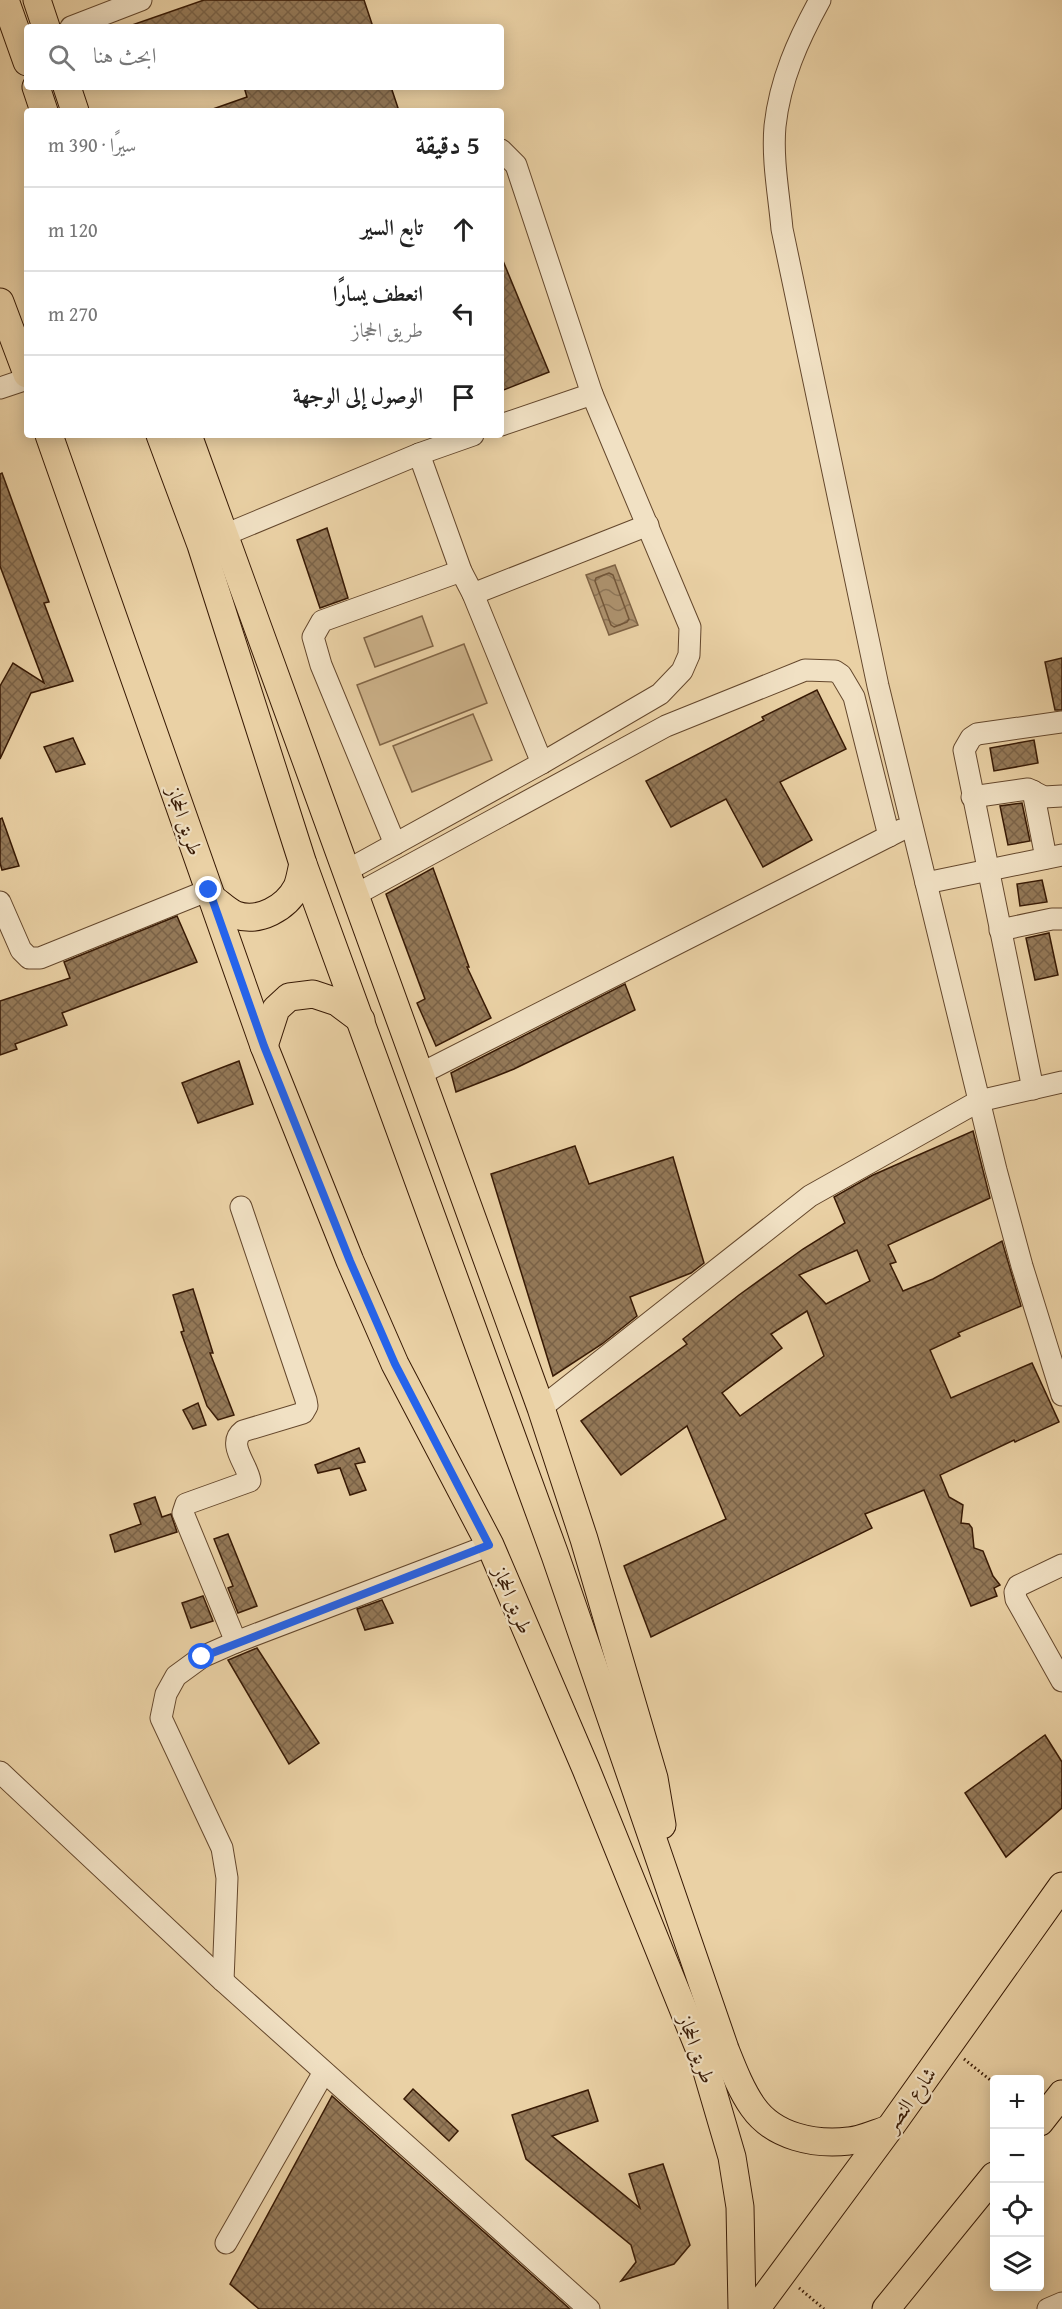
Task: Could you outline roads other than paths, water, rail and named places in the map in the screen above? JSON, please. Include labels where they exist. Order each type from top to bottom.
[{"type":"main road","points":[[5,0],[24,54]]},
{"type":"main road","points":[[37,0],[45,24]]},
{"type":"main road","points":[[37,90],[43,108]]},
{"type":"main road","points":[[68,90],[74,108]]},
{"type":"main road","points":[[1,308],[24,366]]},
{"type":"main road","name":"طريق الحجاز","points":[[50,438],[264,1046],[350,1261],[395,1364],[489,1545],[586,1769],[702,2058],[732,2157],[738,2197],[742,2309]]},
{"type":"main road","points":[[161,438],[212,540],[350,883],[541,1408],[584,1539],[654,1778],[662,1825],[661,1862]]},
{"type":"main road","points":[[189,438],[212,540],[303,864],[555,1555],[725,2049],[754,2109],[779,2130],[800,2139],[820,2142],[850,2141],[889,2129]]},
{"type":"main road","points":[[210,894],[236,915],[266,914],[286,902],[297,886],[303,864]]},
{"type":"main road","points":[[264,1046],[276,1009],[289,998],[313,994],[337,1002],[361,1020]]},
{"type":"main road","name":"شارع النصر","points":[[756,2309],[889,2129],[1062,1886]]},
{"type":"main road","points":[[1044,2117],[1062,2094]]},
{"type":"main road","points":[[887,2308],[990,2181]]},
{"type":"street","points":[[78,24],[141,0]]},
{"type":"street","points":[[820,0],[790,61],[780,94],[775,127],[775,161],[782,229],[878,686],[1022,1266],[1062,1395]]},
{"type":"street","points":[[350,883],[395,844],[542,763],[660,694],[682,671],[689,655],[690,627],[592,394],[516,165],[504,153]]},
{"type":"street","points":[[0,388],[24,380]]},
{"type":"street","points":[[504,424],[592,394]]},
{"type":"street","points":[[212,540],[418,454],[464,438]]},
{"type":"street","points":[[418,454],[461,571],[473,594],[542,763]]},
{"type":"street","points":[[473,594],[648,525]]},
{"type":"street","points":[[395,844],[321,665],[313,637],[322,621],[461,571]]},
{"type":"street","points":[[350,883],[666,726],[805,670],[835,671],[841,675],[854,697],[889,836]]},
{"type":"street","points":[[1033,1089],[964,750],[976,734],[1062,722]]},
{"type":"street","points":[[972,797],[1022,790],[1033,791],[1049,798],[1062,796]]},
{"type":"street","points":[[926,883],[1054,857],[1033,791]]},
{"type":"street","points":[[420,1074],[912,824]]},
{"type":"street","points":[[0,902],[21,950],[29,958],[40,958],[210,894]]},
{"type":"street","points":[[1000,930],[1062,919]]},
{"type":"street","points":[[541,1408],[810,1196],[980,1101],[1062,1082]]},
{"type":"street","points":[[236,1642],[183,1513],[184,1507],[186,1504],[247,1483],[249,1477],[235,1444],[238,1435],[243,1431],[303,1413],[307,1406],[241,1207]]},
{"type":"street","points":[[222,1981],[227,1878],[222,1848],[161,1718],[166,1694],[176,1676],[202,1657],[236,1642],[489,1545]]},
{"type":"street","points":[[1062,1565],[1018,1586],[1015,1592],[1016,1599],[1062,1681]]},
{"type":"street","points":[[0,1772],[222,1981],[589,2309]]},
{"type":"street","points":[[226,2243],[324,2072]]},
{"type":"street","points":[[1048,2309],[1062,2303]]},
{"type":"water","points":[[615,565],[638,625],[609,635],[586,575]]}]
